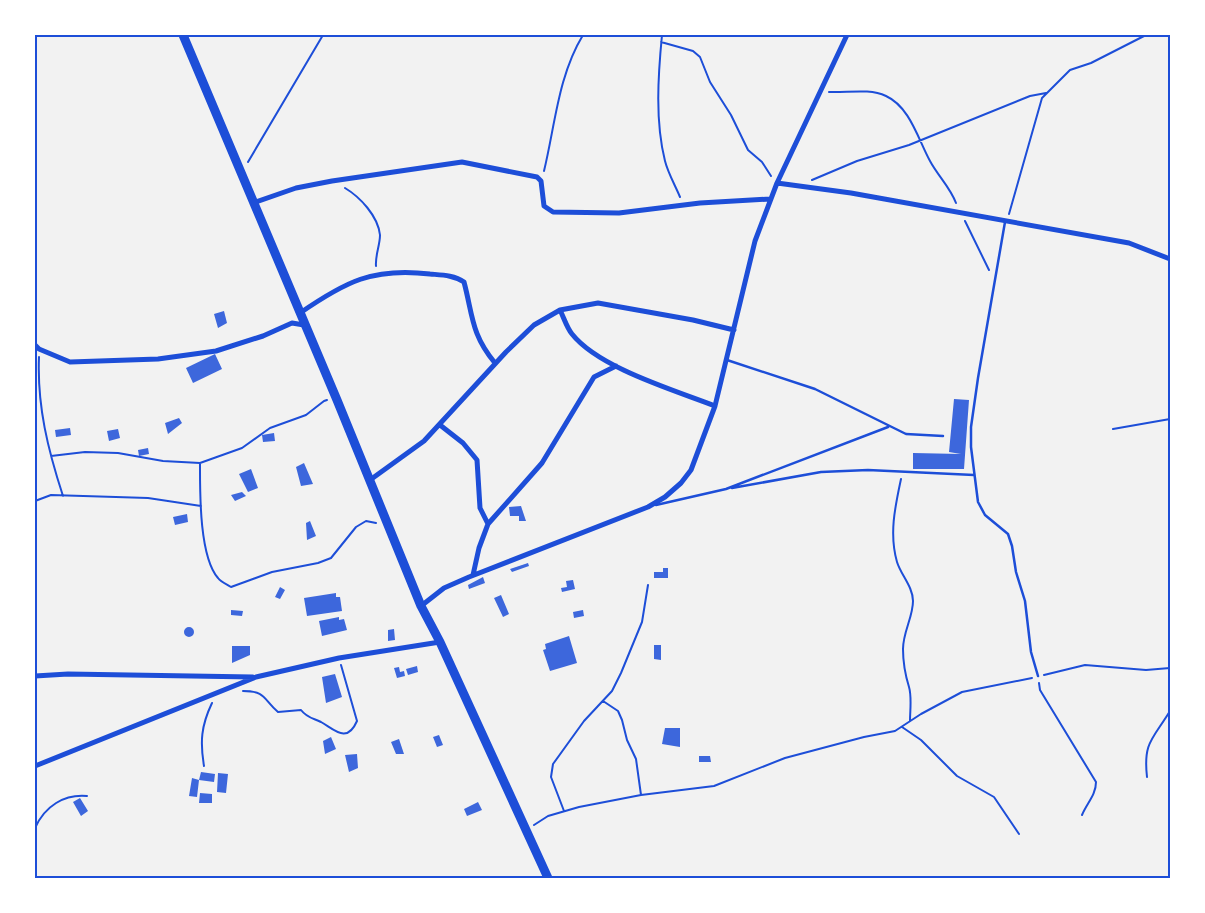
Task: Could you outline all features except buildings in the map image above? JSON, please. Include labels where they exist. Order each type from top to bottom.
[{"type":"highway","points":[[183,35],[337,400],[421,606],[440,642],[548,878]]},
{"type":"street","points":[[421,606],[444,588],[473,575],[648,507],[665,497],[681,483],[691,470],[715,406],[755,240],[777,183],[847,35]]},
{"type":"street","points":[[253,203],[296,188],[462,162],[531,174],[541,181],[544,206],[552,212],[618,213],[684,205],[770,199]]},
{"type":"street","points":[[777,183],[1129,243],[1170,259]]},
{"type":"street","points":[[299,313],[335,290],[377,274],[416,272],[451,276],[464,282],[476,336],[482,348],[495,363]]},
{"type":"street","points":[[369,481],[424,441],[495,363],[534,325],[560,310],[598,303],[693,320],[734,330]]},
{"type":"street","points":[[560,310],[572,334],[588,350],[616,366],[715,406]]},
{"type":"street","points":[[35,344],[39,349],[70,362],[178,358],[244,342],[292,323],[304,325]]},
{"type":"street","points":[[473,575],[482,538],[488,524],[542,463],[594,377],[616,366]]},
{"type":"street","points":[[440,425],[463,443],[477,460],[480,508],[488,524]]},
{"type":"street","points":[[35,766],[166,715],[256,677],[339,658],[440,642]]},
{"type":"street","points":[[35,676],[68,674],[256,677]]},
{"type":"lane","points":[[1005,222],[971,427],[974,475],[982,510],[1008,534],[1016,572],[1025,601],[1031,652],[1038,676]]},
{"type":"lane","points":[[727,360],[815,389],[906,434],[943,436]]},
{"type":"lane","points":[[726,489],[888,426]]},
{"type":"lane","points":[[648,507],[726,489],[821,472],[902,471],[974,475]]},
{"type":"path","points":[[241,175],[324,35]]},
{"type":"path","points":[[541,181],[557,101],[574,52],[584,35]]},
{"type":"path","points":[[662,35],[659,70],[660,128],[665,162],[684,205]]},
{"type":"path","points":[[1005,222],[1033,136],[1039,105],[1046,93],[1070,70],[1091,63],[1146,35]]},
{"type":"path","points":[[661,42],[693,52],[700,57],[710,82],[731,115],[748,150],[762,162],[777,183]]},
{"type":"path","points":[[819,92],[874,92],[886,96],[902,109],[921,140],[930,161],[951,190],[982,259],[996,280]]},
{"type":"path","points":[[802,186],[857,161],[888,153],[1030,96],[1046,93]]},
{"type":"path","points":[[332,181],[353,193],[377,221],[380,236],[376,255],[377,274]]},
{"type":"path","points":[[39,349],[38,390],[51,456],[63,497]]},
{"type":"path","points":[[51,456],[85,452],[118,453],[163,461],[200,463],[242,448],[270,428],[306,415],[324,401],[337,400]]},
{"type":"path","points":[[1113,429],[1170,419]]},
{"type":"path","points":[[200,463],[201,506],[213,570],[219,580],[231,587],[272,572],[318,563],[331,558],[356,527],[366,521],[388,526]]},
{"type":"path","points":[[902,471],[893,521],[893,539],[897,563],[911,591],[913,601],[904,633],[903,650],[904,674],[909,687],[910,721]]},
{"type":"path","points":[[35,501],[51,495],[63,497],[148,498],[201,506]]},
{"type":"path","points":[[564,811],[551,777],[553,764],[584,721],[612,691],[632,649],[644,615],[648,585]]},
{"type":"path","points":[[227,689],[255,691],[269,699],[278,712],[301,710],[311,719],[321,722],[337,734],[343,733],[354,728],[357,721],[339,658]]},
{"type":"path","points":[[526,831],[548,816],[564,811],[641,795],[714,786],[785,758],[864,736],[895,731],[962,692],[1085,666],[1146,670],[1170,668]]},
{"type":"path","points":[[1038,676],[1040,690],[1096,782],[1096,792],[1088,802],[1082,815]]},
{"type":"path","points":[[204,766],[200,743],[201,732],[218,692]]},
{"type":"path","points":[[603,701],[618,711],[622,720],[627,740],[636,759],[641,795]]},
{"type":"path","points":[[1146,777],[1145,756],[1147,746],[1170,711]]},
{"type":"path","points":[[902,727],[921,740],[957,776],[994,797],[1019,834]]},
{"type":"path","points":[[35,828],[39,820],[64,797],[72,795],[87,796]]},
{"type":"path","points":[[35,817],[39,820]]}]
